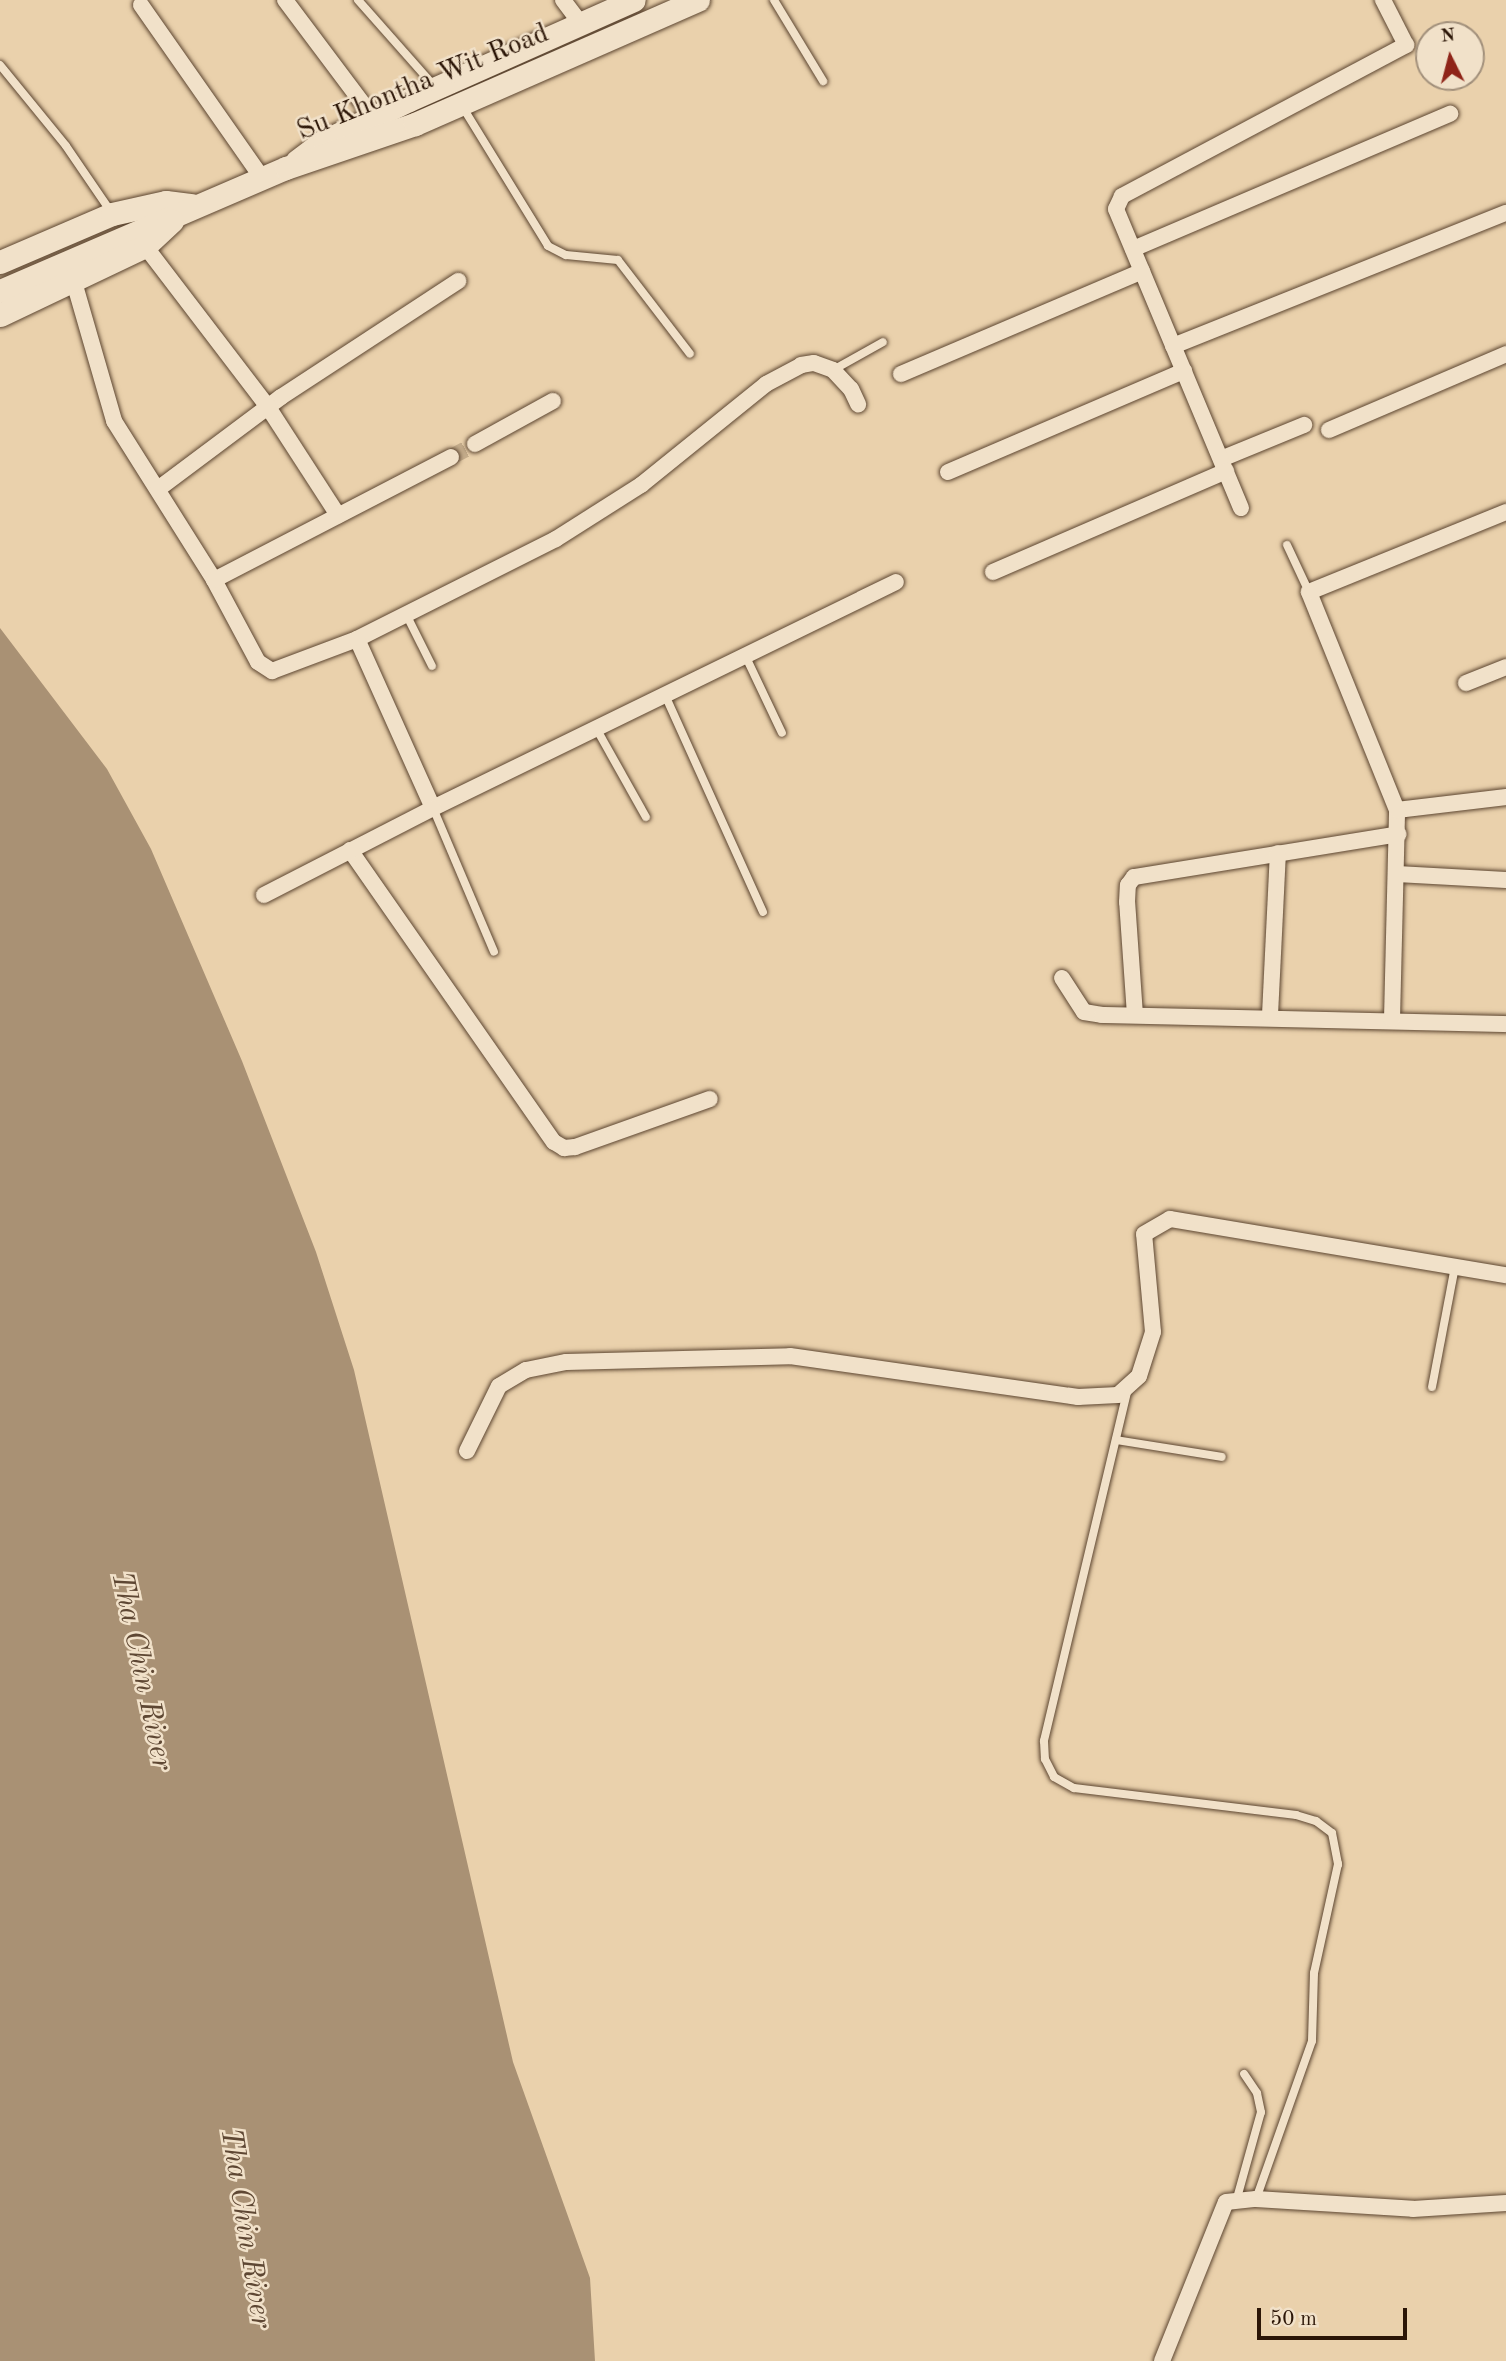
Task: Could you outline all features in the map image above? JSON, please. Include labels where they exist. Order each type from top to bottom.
[{"type":"main road","name":"Su Khontha Wit Road","points":[[380,126],[436,88],[634,0]]},
{"type":"main road","name":"Su Khontha Wit Road","points":[[0,291],[159,220],[286,169],[324,141],[461,104],[698,0]]},
{"type":"main road","points":[[0,262],[113,214],[166,202],[190,207]]},
{"type":"main road","points":[[0,315],[145,246],[190,207]]},
{"type":"street","points":[[285,0],[380,126]]},
{"type":"street","points":[[563,0],[581,24]]},
{"type":"street","points":[[1241,508],[1116,208],[1122,196],[1406,45],[1383,0]]},
{"type":"street","points":[[141,5],[262,178]]},
{"type":"street","points":[[1133,249],[1450,114]]},
{"type":"street","points":[[1173,346],[1506,213]]},
{"type":"street","points":[[145,246],[268,407],[338,515]]},
{"type":"street","points":[[901,374],[1142,271]]},
{"type":"street","points":[[158,489],[268,407],[457,281]]},
{"type":"street","points":[[74,282],[96,373],[114,421],[214,580],[258,662],[272,671],[356,639],[556,539],[641,485],[766,384],[814,363],[833,370],[851,388],[858,404]]},
{"type":"street","points":[[1329,430],[1506,354]]},
{"type":"street","points":[[948,472],[1184,371]]},
{"type":"street","points":[[475,444],[552,401]]},
{"type":"street","points":[[993,572],[1304,425]]},
{"type":"street","points":[[214,580],[451,457]]},
{"type":"street","points":[[1392,1019],[1399,834],[1397,810],[1309,592],[1506,512]]},
{"type":"street","points":[[264,895],[596,726],[896,582]]},
{"type":"street","points":[[356,639],[433,808]]},
{"type":"street","points":[[1466,683],[1506,667]]},
{"type":"street","points":[[1397,810],[1506,797]]},
{"type":"street","points":[[1135,1015],[1127,902],[1128,885],[1134,877],[1399,834]]},
{"type":"street","points":[[350,850],[554,1142],[564,1148],[575,1147],[710,1099]]},
{"type":"street","points":[[1270,1015],[1278,853]]},
{"type":"street","points":[[1397,874],[1506,880]]},
{"type":"street","points":[[1062,978],[1084,1012],[1135,1015],[1270,1015],[1506,1024]]},
{"type":"street","points":[[467,1451],[499,1386],[526,1370],[566,1362],[790,1356],[1078,1397],[1108,1398],[1128,1388],[1139,1376],[1153,1332],[1154,1307],[1142,1248],[1144,1234],[1152,1226],[1170,1219],[1193,1220],[1506,1275]]},
{"type":"street","points":[[1162,2361],[1219,2213],[1226,2202],[1256,2199],[1413,2209],[1506,2203]]},
{"type":"lane","points":[[358,0],[436,88]]},
{"type":"lane","points":[[774,0],[823,81]]},
{"type":"lane","points":[[0,65],[66,146],[113,214]]},
{"type":"lane","points":[[461,104],[548,246],[566,254],[618,260],[690,354]]},
{"type":"lane","points":[[833,370],[883,342]]},
{"type":"lane","points":[[1287,545],[1309,592]]},
{"type":"lane","points":[[406,614],[432,666]]},
{"type":"lane","points":[[745,654],[782,733]]},
{"type":"lane","points":[[664,693],[763,912]]},
{"type":"lane","points":[[596,726],[646,817]]},
{"type":"lane","points":[[433,808],[494,952]]},
{"type":"lane","points":[[1432,1387],[1455,1266]]},
{"type":"lane","points":[[1128,1388],[1044,1741],[1054,1777],[1074,1788],[1109,1795],[1296,1815],[1316,1821],[1332,1833],[1337,1846],[1335,1886],[1314,1973],[1312,2041],[1256,2199]]},
{"type":"lane","points":[[1116,1440],[1222,1457]]},
{"type":"lane","points":[[1237,2199],[1261,2112],[1256,2093],[1244,2074]]},
{"type":"water","name":"Tha Chin River","points":[[0,628],[107,769],[151,849],[242,1061],[316,1252],[354,1370],[513,2062],[590,2278],[595,2361],[0,2361]]},
{"type":"tunnel","points":[[451,457],[475,444]]}]
